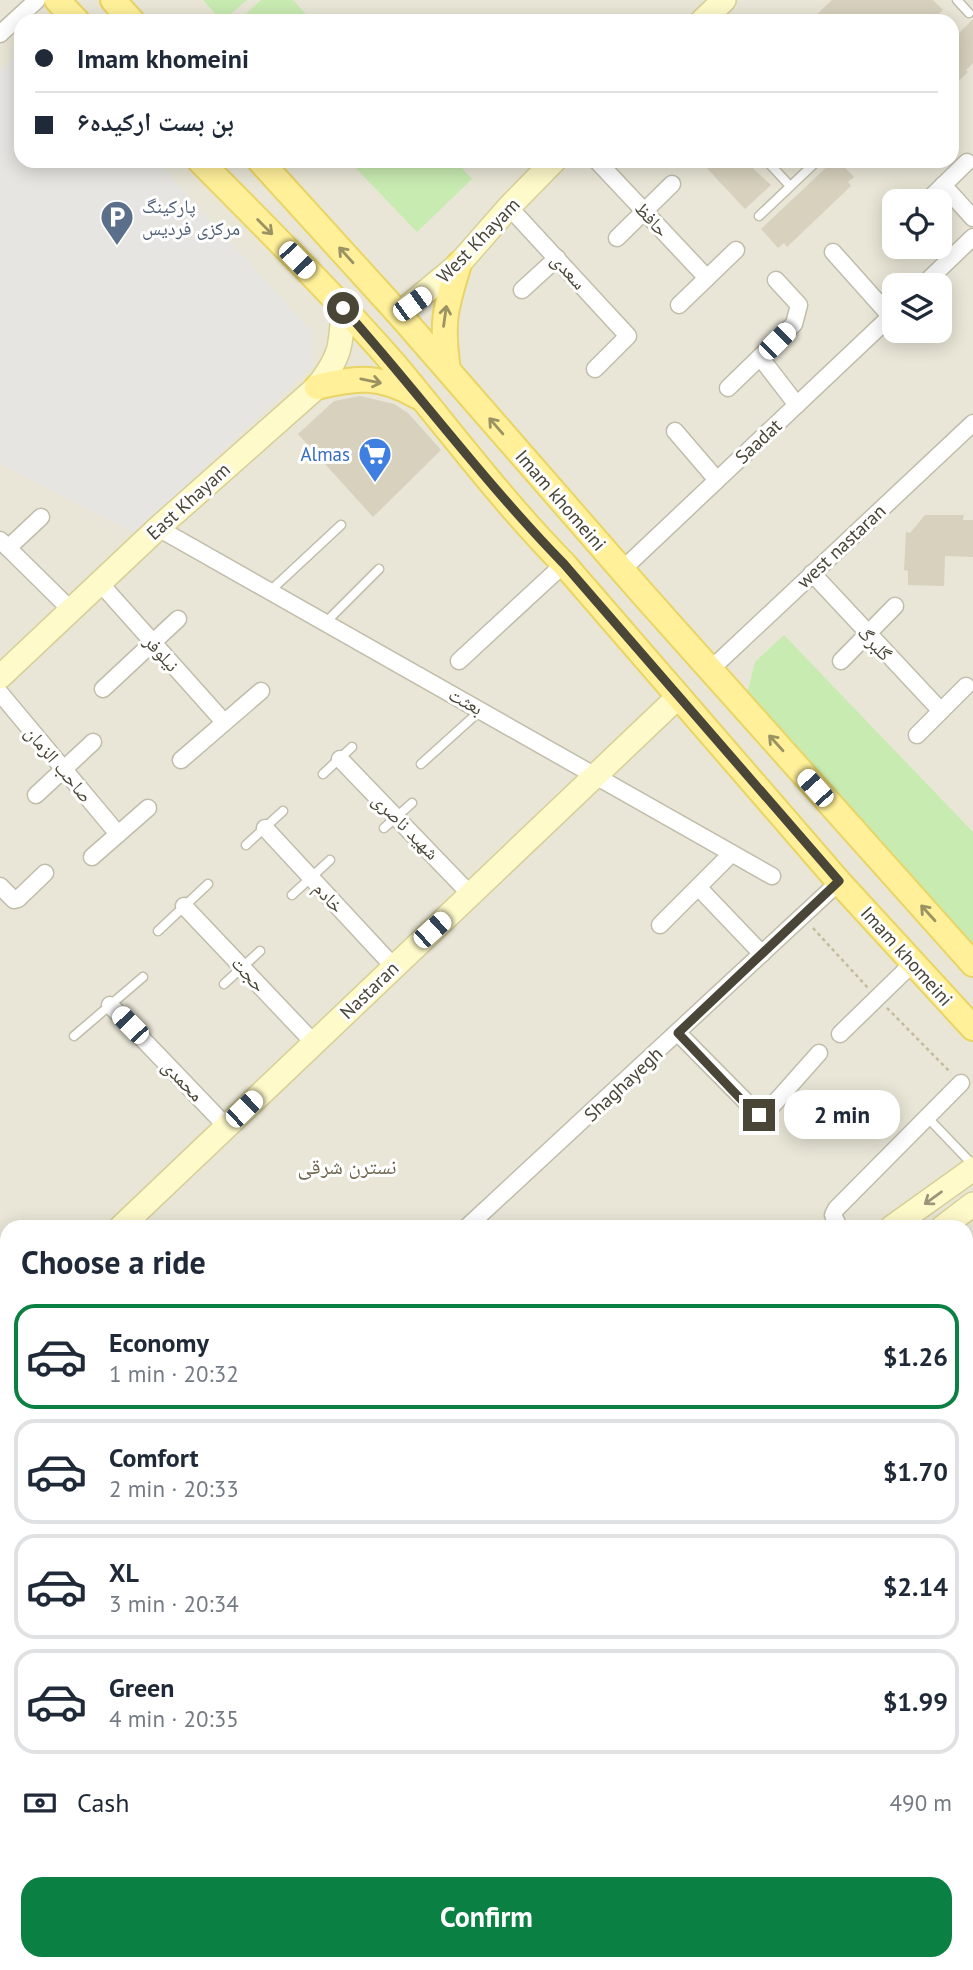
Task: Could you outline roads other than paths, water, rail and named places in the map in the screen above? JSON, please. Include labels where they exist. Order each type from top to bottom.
[{"type":"main road","points":[[57,0],[70,14]]},
{"type":"main road","points":[[113,0],[126,14]]},
{"type":"main road","name":"Imam khomeini","points":[[207,168],[343,308],[536,535],[680,696],[839,881],[973,1028]]},
{"type":"main road","name":"Imam khomeini","points":[[266,168],[973,964]]},
{"type":"main road","points":[[449,371],[443,327],[446,306],[459,264]]},
{"type":"main road","points":[[317,387],[359,378],[396,386],[423,399]]},
{"type":"main road","points":[[536,535],[563,537],[568,524],[564,504]]},
{"type":"street","points":[[22,14],[37,0]]},
{"type":"street","points":[[709,14],[724,0]]},
{"type":"street","points":[[0,34],[14,21]]},
{"type":"street","points":[[939,189],[967,162]]},
{"type":"street","name":"West Khayam","points":[[398,314],[426,294],[459,264],[509,206],[547,168]]},
{"type":"street","name":"حافظ","points":[[604,168],[707,278]]},
{"type":"street","points":[[617,238],[672,184]]},
{"type":"street","points":[[943,185],[973,218]]},
{"type":"street","name":"سعدی","points":[[509,206],[628,336],[595,369]]},
{"type":"street","points":[[936,273],[973,237]]},
{"type":"street","points":[[678,305],[736,250]]},
{"type":"street","points":[[833,252],[882,304]]},
{"type":"street","points":[[522,290],[557,258]]},
{"type":"street","points":[[729,388],[794,324],[799,305],[776,280]]},
{"type":"street","name":"East Khayam","points":[[0,677],[158,528],[317,387],[334,364],[341,341],[343,308]]},
{"type":"street","name":"Saadat","points":[[623,569],[882,324]]},
{"type":"street","points":[[760,358],[797,405]]},
{"type":"street","name":"west nastaran","points":[[710,670],[973,423]]},
{"type":"street","points":[[675,431],[717,480]]},
{"type":"street","points":[[40,517],[4,544],[71,610]]},
{"type":"street","name":"بعثت","points":[[158,528],[772,876]]},
{"type":"street","points":[[459,661],[564,564]]},
{"type":"street","name":"گلبرگ","points":[[812,573],[867,635],[941,711]]},
{"type":"street","name":"نیلوفر","points":[[100,583],[224,722]]},
{"type":"street","points":[[841,661],[895,606]]},
{"type":"street","points":[[103,689],[178,619]]},
{"type":"street","points":[[917,735],[966,687]]},
{"type":"street","points":[[181,760],[261,691]]},
{"type":"street","name":"صاحب الزمان","points":[[0,693],[118,834]]},
{"type":"street","name":"Nastaran","points":[[128,1220],[680,696]]},
{"type":"street","points":[[36,795],[93,742]]},
{"type":"street","name":"شهید ناصری","points":[[340,759],[390,822],[471,895]]},
{"type":"street","points":[[92,857],[148,808]]},
{"type":"street","name":"خادم","points":[[265,828],[393,966]]},
{"type":"street","points":[[660,925],[731,854]]},
{"type":"street","points":[[0,886],[9,897],[18,899],[45,873]]},
{"type":"street","name":"Shaghayegh","points":[[475,1220],[839,881]]},
{"type":"street","points":[[699,888],[762,954]]},
{"type":"street","name":"حجت","points":[[184,906],[313,1042]]},
{"type":"street","points":[[840,1034],[914,963]]},
{"type":"street","name":"محمدی","points":[[110,1005],[226,1126]]},
{"type":"street","points":[[678,1033],[753,1112],[759,1115],[764,1115],[819,1053]]},
{"type":"street","points":[[835,1220],[832,1215],[836,1209],[961,1083]]},
{"type":"street","points":[[901,1220],[973,1167]]},
{"type":"street","points":[[952,1220],[973,1204]]},
{"type":"lane","points":[[957,0],[969,13]]},
{"type":"lane","points":[[773,168],[790,186]]},
{"type":"lane","points":[[759,216],[809,168]]},
{"type":"lane","points":[[269,592],[341,525]]},
{"type":"lane","points":[[325,623],[379,569]]},
{"type":"lane","points":[[421,764],[481,710]]},
{"type":"lane","points":[[323,774],[352,747]]},
{"type":"lane","points":[[390,822],[412,803]]},
{"type":"lane","points":[[246,845],[283,811]]},
{"type":"lane","points":[[292,895],[330,860]]},
{"type":"lane","points":[[158,931],[208,884]]},
{"type":"lane","points":[[224,984],[260,951]]},
{"type":"lane","points":[[74,1036],[143,977]]},
{"type":"lane","points":[[927,1116],[973,1167]]},
{"type":"place","name":"پارکینگ مرکزی فردیس","points":[[117,247]]},
{"type":"place","name":"Almas","points":[[375,484]]},
{"type":"district","name":"نسترن شرقی","points":[[347,1166]]}]
